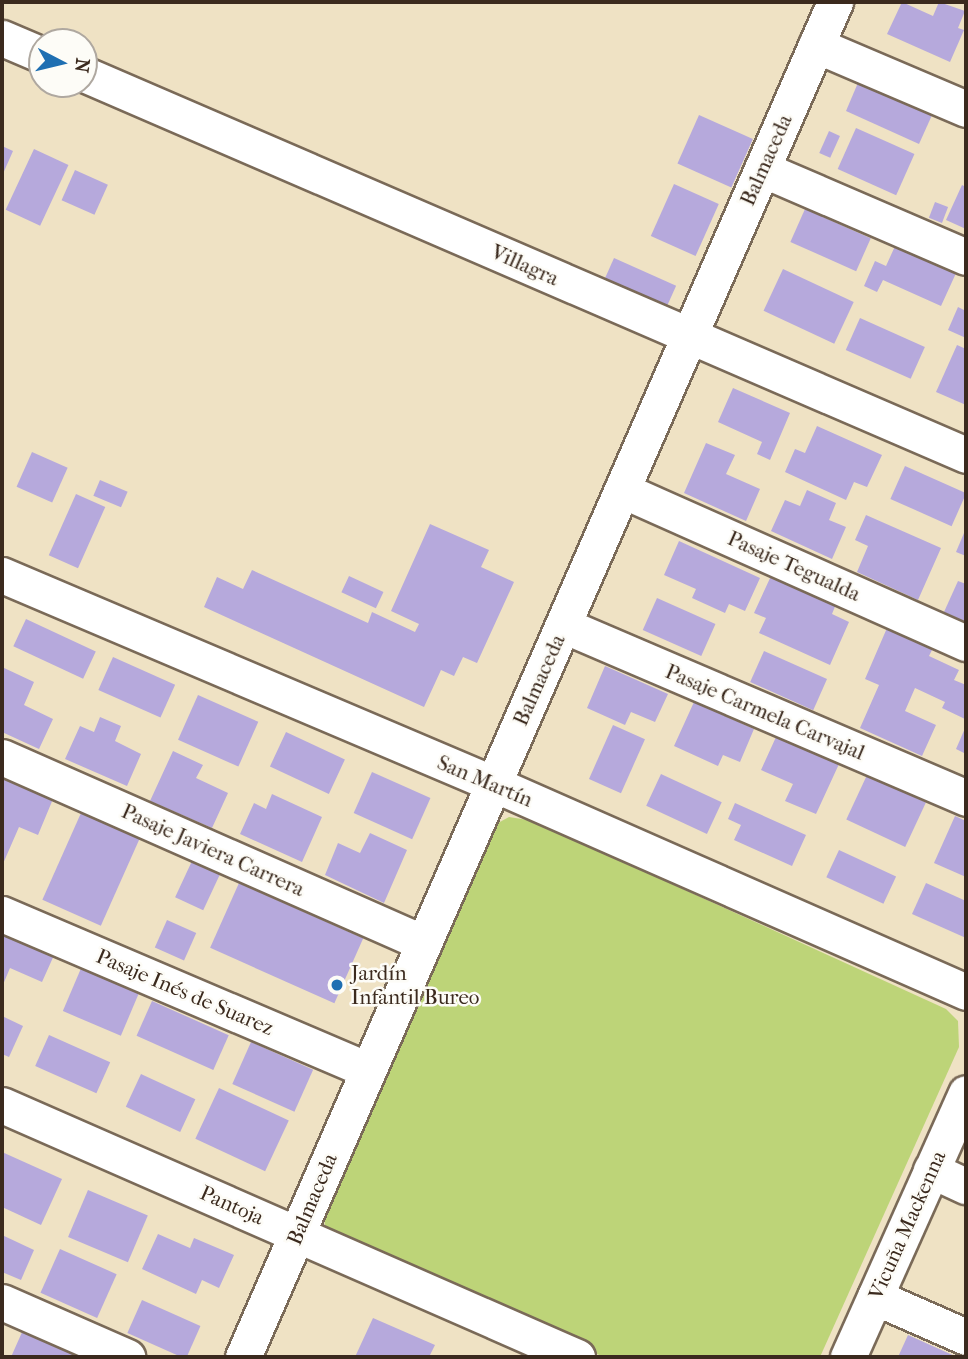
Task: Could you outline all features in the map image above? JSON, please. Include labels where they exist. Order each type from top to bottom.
[{"type":"street","name":"Balmaceda","points":[[243,1357],[835,2]]},
{"type":"street","points":[[2,38],[28,49]]},
{"type":"street","points":[[816,45],[966,109]]},
{"type":"street","name":"Villagra","points":[[98,80],[966,455]]},
{"type":"street","points":[[762,169],[966,257]]},
{"type":"street","name":"Pasaje Tegualda","points":[[622,490],[966,643]]},
{"type":"street","name":"San Martín","points":[[2,575],[494,784],[966,992]]},
{"type":"street","name":"Pasaje Carmela Carvajal","points":[[563,625],[966,798]]},
{"type":"street","name":"Pasaje Javiera Carrera","points":[[2,757],[424,943]]},
{"type":"street","name":"Pasaje Inés de Suarez","points":[[2,914],[368,1070]]},
{"type":"street","name":"Vicuña Mackenna","points":[[848,1357],[966,1093]]},
{"type":"street","name":"Pantoja","points":[[2,1105],[577,1357]]},
{"type":"street","points":[[932,1170],[966,1185]]},
{"type":"street","points":[[875,1297],[966,1337]]},
{"type":"street","points":[[2,1302],[127,1357]]},
{"type":"green space","points":[[509,817],[534,821],[946,1009],[958,1021],[959,1047],[820,1357],[604,1357],[343,1242],[326,1230],[322,1209],[487,829]]},
{"type":"building","points":[[902,2],[933,16],[939,2],[965,11],[958,28],[964,30],[950,62],[887,34]]},
{"type":"building","points":[[860,78],[937,104],[919,144],[846,111]]},
{"type":"building","points":[[699,115],[753,139],[731,187],[677,163]]},
{"type":"building","points":[[856,128],[914,154],[896,195],[838,169]]},
{"type":"building","points":[[829,131],[840,136],[830,158],[819,153]]},
{"type":"building","points":[[2,146],[13,151],[2,176]]},
{"type":"building","points":[[34,149],[68,165],[40,226],[6,210]]},
{"type":"building","points":[[75,170],[108,185],[94,215],[62,200]]},
{"type":"building","points":[[674,184],[719,204],[696,256],[651,236]]},
{"type":"building","points":[[962,185],[966,187],[966,229],[946,220]]},
{"type":"building","points":[[935,202],[948,207],[942,223],[929,218]]},
{"type":"building","points":[[805,209],[871,238],[856,271],[790,242]]},
{"type":"building","points":[[896,244],[957,271],[941,306],[883,280],[877,292],[864,286],[875,261],[886,266]]},
{"type":"building","points":[[614,258],[676,286],[661,319],[599,291]]},
{"type":"building","points":[[783,269],[854,302],[834,344],[764,311]]},
{"type":"building","points":[[958,307],[966,311],[966,338],[948,330]]},
{"type":"building","points":[[860,318],[925,347],[911,379],[846,350]]},
{"type":"building","points":[[957,345],[966,349],[966,405],[936,392]]},
{"type":"building","points":[[733,388],[790,413],[770,460],[757,454],[762,442],[718,422]]},
{"type":"building","points":[[817,426],[882,455],[867,487],[854,482],[846,500],[785,472],[795,449],[805,453]]},
{"type":"building","points":[[706,443],[735,455],[726,474],[760,489],[746,521],[684,493]]},
{"type":"building","points":[[32,452],[68,468],[52,503],[17,487]]},
{"type":"building","points":[[905,466],[966,493],[952,526],[890,499]]},
{"type":"building","points":[[100,480],[128,492],[121,507],[93,496]]},
{"type":"building","points":[[807,490],[836,503],[829,520],[846,527],[832,559],[771,531],[785,500],[800,506]]},
{"type":"building","points":[[76,494],[105,507],[78,568],[49,555]]},
{"type":"building","points":[[866,515],[941,548],[918,600],[857,572],[868,546],[855,540]]},
{"type":"building","points":[[430,524],[489,550],[481,567],[514,582],[477,663],[463,657],[454,676],[441,670],[424,707],[204,607],[217,577],[243,589],[252,570],[368,623],[372,612],[415,632],[419,624],[391,611]]},
{"type":"building","points":[[964,533],[966,534],[966,556],[956,552]]},
{"type":"building","points":[[679,541],[760,578],[745,611],[729,604],[725,613],[692,598],[696,589],[664,575]]},
{"type":"building","points":[[349,576],[383,592],[376,608],[341,592]]},
{"type":"building","points":[[771,576],[836,604],[832,614],[849,622],[830,665],[759,633],[766,618],[754,613]]},
{"type":"building","points":[[958,581],[966,584],[966,622],[944,612]]},
{"type":"building","points":[[657,598],[715,624],[701,656],[643,630]]},
{"type":"building","points":[[26,619],[96,652],[83,679],[13,646]]},
{"type":"building","points":[[887,628],[933,648],[929,656],[959,670],[954,680],[966,685],[965,719],[942,708],[945,702],[915,688],[905,711],[936,725],[922,756],[860,728],[879,685],[865,679]]},
{"type":"building","points":[[764,651],[827,679],[813,710],[750,682]]},
{"type":"building","points":[[113,657],[175,685],[160,718],[98,690]]},
{"type":"building","points":[[605,666],[668,694],[655,722],[631,712],[625,725],[587,708]]},
{"type":"building","points":[[2,667],[34,682],[24,705],[53,719],[39,749],[2,732]]},
{"type":"building","points":[[198,695],[258,722],[238,767],[178,740]]},
{"type":"building","points":[[694,702],[754,729],[740,762],[723,755],[718,766],[674,746]]},
{"type":"building","points":[[100,717],[121,726],[115,741],[141,754],[127,786],[65,759],[80,726],[94,732]]},
{"type":"building","points":[[613,725],[645,739],[621,793],[589,779]]},
{"type":"building","points":[[966,726],[966,754],[956,749]]},
{"type":"building","points":[[286,732],[345,759],[329,794],[270,766]]},
{"type":"building","points":[[776,737],[839,764],[816,814],[785,801],[793,784],[761,770]]},
{"type":"building","points":[[173,751],[203,765],[196,778],[228,793],[212,828],[150,801]]},
{"type":"building","points":[[372,772],[430,798],[412,839],[354,813]]},
{"type":"building","points":[[661,774],[722,802],[707,834],[646,806]]},
{"type":"building","points":[[867,775],[926,802],[905,847],[846,819]]},
{"type":"building","points":[[2,777],[53,799],[38,835],[19,827],[2,866]]},
{"type":"building","points":[[272,794],[322,817],[302,862],[240,834],[254,803],[266,809]]},
{"type":"building","points":[[735,803],[806,835],[792,866],[734,840],[741,825],[728,819]]},
{"type":"building","points":[[81,813],[139,839],[101,926],[42,900]]},
{"type":"building","points":[[955,816],[966,821],[966,877],[934,863]]},
{"type":"building","points":[[370,833],[407,850],[384,903],[325,875],[338,843],[360,853]]},
{"type":"building","points":[[839,850],[896,877],[883,904],[826,877]]},
{"type":"building","points":[[192,861],[220,874],[203,910],[175,897]]},
{"type":"building","points":[[239,883],[363,938],[334,1003],[210,948]]},
{"type":"building","points":[[926,883],[966,901],[966,938],[912,914]]},
{"type":"building","points":[[167,920],[196,933],[184,960],[155,947]]},
{"type":"building","points":[[2,929],[55,953],[42,982],[10,968],[2,987]]},
{"type":"building","points":[[82,966],[140,991],[121,1036],[63,1011]]},
{"type":"building","points":[[152,1001],[229,1035],[213,1070],[137,1036]]},
{"type":"building","points":[[2,1016],[23,1026],[9,1057],[2,1054]]},
{"type":"building","points":[[49,1035],[110,1062],[96,1093],[35,1066]]},
{"type":"building","points":[[251,1042],[313,1070],[294,1112],[232,1084]]},
{"type":"building","points":[[141,1074],[195,1099],[180,1132],[126,1107]]},
{"type":"building","points":[[219,1088],[289,1121],[265,1171],[195,1139]]},
{"type":"building","points":[[2,1152],[62,1179],[41,1225],[2,1207]]},
{"type":"building","points":[[88,1190],[148,1215],[128,1262],[68,1237]]},
{"type":"building","points":[[158,1234],[190,1248],[194,1238],[234,1255],[219,1288],[202,1280],[196,1294],[142,1269]]},
{"type":"building","points":[[2,1235],[34,1250],[21,1280],[2,1272]]},
{"type":"building","points":[[60,1249],[117,1274],[97,1318],[40,1293]]},
{"type":"building","points":[[142,1300],[200,1326],[187,1357],[127,1333]]},
{"type":"building","points":[[373,1318],[435,1345],[429,1357],[355,1357]]},
{"type":"building","points":[[23,1330],[53,1344],[84,1357],[11,1357]]},
{"type":"building","points":[[908,1335],[957,1357],[898,1357]]},
{"type":"place","name":"Jardín Infantil Bureo","points":[[337,985]]}]
